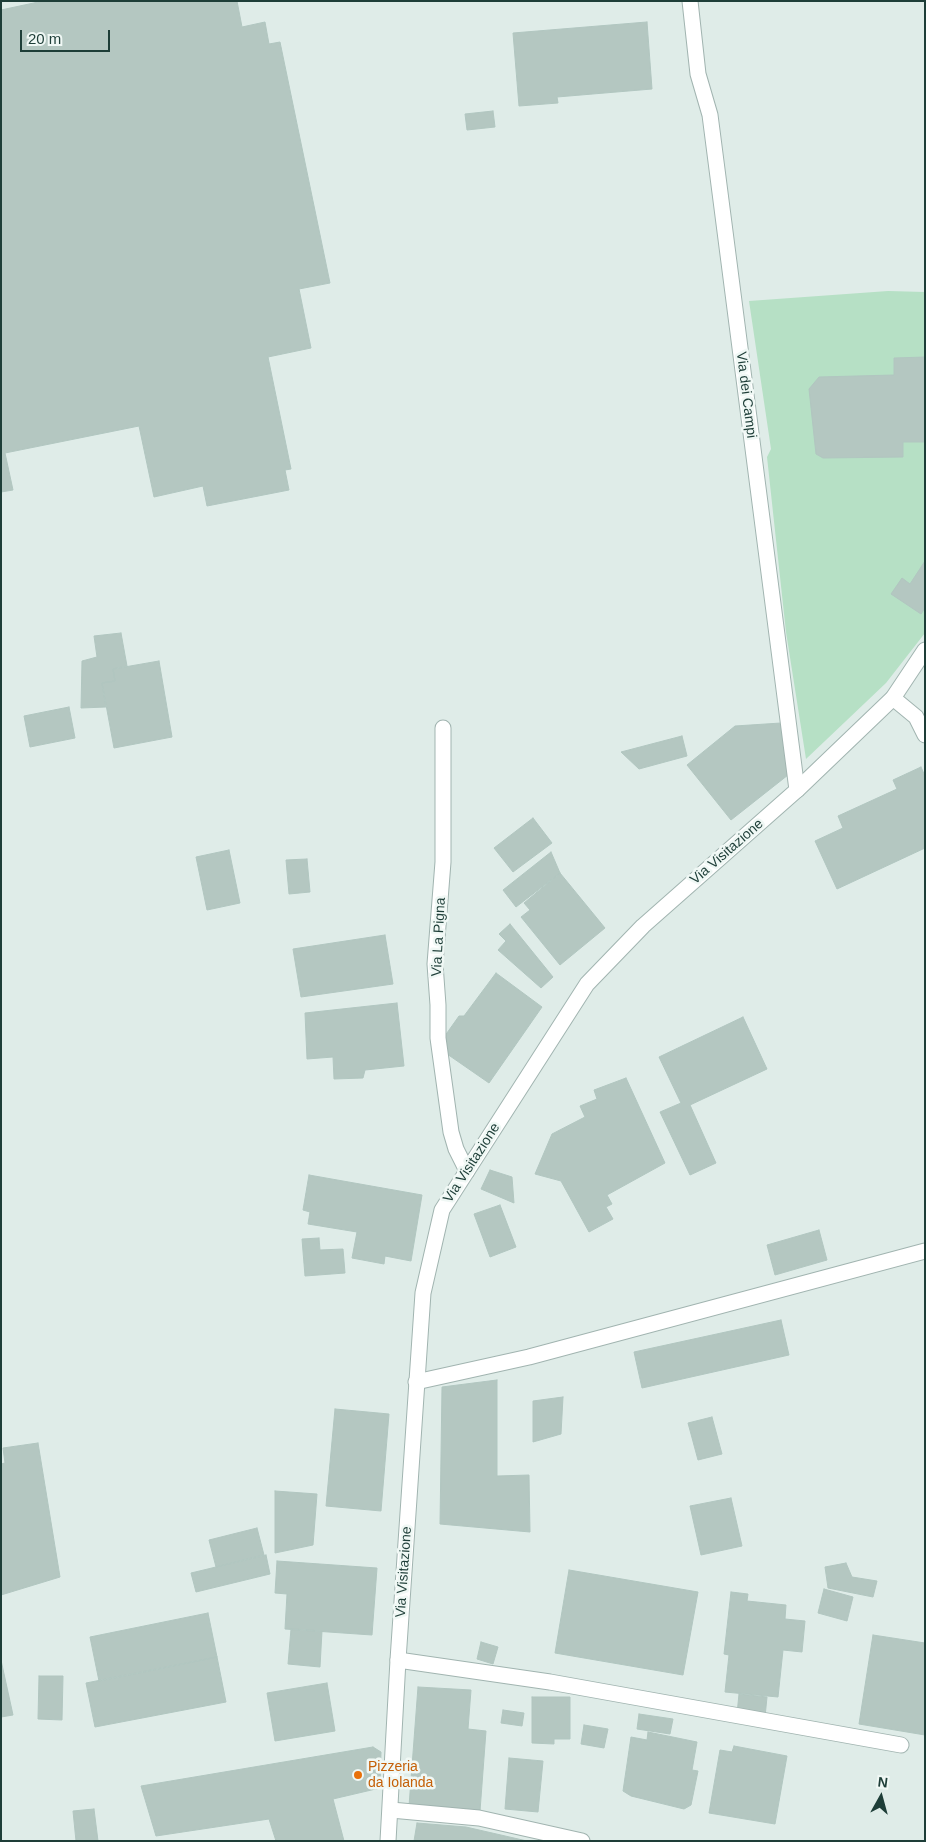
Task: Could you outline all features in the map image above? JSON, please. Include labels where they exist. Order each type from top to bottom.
[{"type":"street","name":"Via dei Campi","points":[[690,1],[698,74],[710,115],[797,790]]},
{"type":"street","name":"Via Visitazione","points":[[388,1841],[398,1660],[423,1294],[442,1210],[587,984],[643,926],[797,790],[893,698],[925,650]]},
{"type":"street","points":[[893,698],[916,717],[925,735]]},
{"type":"street","name":"Via La Pigna","points":[[443,728],[443,862],[435,964],[438,1038],[451,1132],[456,1149],[467,1172]]},
{"type":"street","points":[[416,1382],[529,1358],[925,1251]]},
{"type":"street","points":[[398,1660],[550,1682],[901,1745]]},
{"type":"street","points":[[391,1810],[479,1818],[582,1841]]},
{"type":"green space","points":[[888,291],[925,292],[925,633],[886,683],[806,759],[786,632],[767,457],[771,449],[749,301]]},
{"type":"building","points":[[43,1],[237,1],[242,27],[265,22],[269,44],[280,42],[330,283],[299,289],[311,348],[268,357],[291,469],[285,470],[289,490],[207,506],[203,486],[154,497],[139,426],[5,453],[13,490],[1,492],[1,10]]},
{"type":"building","points":[[647,22],[652,89],[557,97],[558,103],[519,106],[513,33]]},
{"type":"building","points":[[493,111],[495,127],[467,130],[465,114]]},
{"type":"building","points":[[925,357],[925,442],[903,442],[903,457],[823,458],[816,454],[809,389],[819,377],[894,375],[894,358]]},
{"type":"building","points":[[925,561],[925,608],[921,614],[891,594],[902,578],[910,584]]},
{"type":"building","points":[[121,633],[127,666],[113,669],[115,681],[102,683],[106,707],[81,708],[82,661],[97,657],[94,636]]},
{"type":"building","points":[[159,661],[172,737],[114,748],[102,683],[115,681],[113,669]]},
{"type":"building","points":[[69,707],[75,738],[30,747],[24,716]]},
{"type":"building","points":[[781,723],[788,775],[731,820],[687,765],[735,726]]},
{"type":"building","points":[[682,736],[687,756],[639,769],[621,752]]},
{"type":"building","points":[[921,767],[925,776],[925,848],[837,889],[815,841],[843,828],[838,816],[897,789],[893,780]]},
{"type":"building","points":[[533,818],[552,843],[513,872],[494,848]]},
{"type":"building","points":[[229,850],[240,903],[207,910],[196,857]]},
{"type":"building","points":[[551,852],[560,873],[516,907],[503,890]]},
{"type":"building","points":[[307,859],[310,892],[289,894],[286,860]]},
{"type":"building","points":[[560,873],[605,928],[560,965],[521,917],[530,910],[524,903]]},
{"type":"building","points":[[510,924],[553,977],[541,988],[498,950],[506,941],[499,934]]},
{"type":"building","points":[[385,935],[393,984],[301,997],[293,949]]},
{"type":"building","points":[[496,973],[542,1007],[489,1083],[437,1047],[459,1016],[464,1016]]},
{"type":"building","points":[[397,1003],[404,1066],[365,1070],[363,1078],[334,1079],[333,1057],[307,1059],[305,1013]]},
{"type":"building","points":[[743,1017],[767,1069],[690,1105],[716,1163],[690,1175],[660,1112],[681,1103],[659,1057]]},
{"type":"building","points":[[626,1078],[665,1163],[607,1195],[612,1204],[606,1207],[613,1219],[589,1232],[561,1181],[535,1174],[552,1134],[585,1117],[580,1106],[597,1099],[594,1090]]},
{"type":"building","points":[[490,1170],[512,1177],[514,1203],[481,1189]]},
{"type":"building","points":[[309,1175],[422,1195],[411,1261],[385,1256],[384,1264],[352,1258],[357,1232],[308,1224],[310,1212],[303,1210]]},
{"type":"building","points":[[500,1205],[516,1247],[490,1257],[474,1214]]},
{"type":"building","points":[[819,1230],[827,1260],[775,1275],[767,1245]]},
{"type":"building","points":[[319,1238],[320,1250],[343,1249],[345,1273],[305,1276],[302,1239]]},
{"type":"building","points":[[781,1320],[789,1355],[642,1388],[634,1352]]},
{"type":"building","points":[[497,1380],[497,1476],[529,1475],[530,1532],[440,1524],[442,1387]]},
{"type":"building","points":[[563,1397],[561,1434],[533,1442],[533,1401]]},
{"type":"building","points":[[335,1409],[389,1414],[381,1511],[326,1506]]},
{"type":"building","points":[[712,1417],[722,1454],[698,1460],[688,1423]]},
{"type":"building","points":[[38,1443],[60,1577],[1,1595],[1,1464],[5,1463],[3,1448]]},
{"type":"building","points":[[275,1491],[317,1494],[313,1545],[275,1553]]},
{"type":"building","points":[[731,1498],[742,1546],[701,1555],[690,1506]]},
{"type":"building","points":[[257,1528],[264,1555],[216,1567],[209,1540]]},
{"type":"building","points":[[266,1555],[270,1574],[196,1592],[191,1573]]},
{"type":"building","points":[[277,1561],[377,1568],[372,1635],[285,1629],[287,1594],[275,1593]]},
{"type":"building","points":[[846,1563],[852,1577],[877,1581],[873,1597],[828,1588],[825,1567]]},
{"type":"building","points":[[569,1570],[698,1592],[683,1675],[555,1653]]},
{"type":"building","points":[[824,1589],[853,1597],[847,1621],[818,1613]]},
{"type":"building","points":[[731,1592],[748,1594],[747,1601],[786,1605],[785,1619],[805,1621],[802,1652],[783,1650],[778,1697],[725,1692],[729,1655],[724,1654]]},
{"type":"building","points":[[208,1613],[217,1657],[99,1681],[90,1637]]},
{"type":"building","points":[[291,1629],[322,1631],[320,1667],[288,1664]]},
{"type":"building","points":[[873,1635],[925,1643],[925,1735],[859,1724]]},
{"type":"building","points":[[481,1642],[498,1647],[493,1664],[477,1659]]},
{"type":"building","points":[[217,1657],[226,1702],[95,1727],[86,1683]]},
{"type":"building","points":[[1,1660],[13,1715],[1,1717]]},
{"type":"building","points":[[39,1676],[63,1676],[62,1720],[38,1719]]},
{"type":"building","points":[[327,1683],[335,1731],[275,1741],[267,1693]]},
{"type":"building","points":[[418,1687],[471,1690],[468,1729],[486,1731],[480,1811],[409,1806]]},
{"type":"building","points":[[739,1694],[767,1697],[765,1717],[737,1714]]},
{"type":"building","points":[[532,1697],[570,1697],[570,1739],[554,1739],[554,1744],[532,1743]]},
{"type":"building","points":[[503,1710],[524,1713],[522,1726],[501,1723]]},
{"type":"building","points":[[639,1714],[673,1719],[670,1734],[637,1729]]},
{"type":"building","points":[[584,1725],[608,1729],[604,1748],[581,1744]]},
{"type":"building","points":[[648,1732],[697,1742],[692,1770],[698,1771],[691,1805],[684,1809],[631,1796],[623,1791],[631,1737],[647,1740]]},
{"type":"building","points":[[734,1746],[787,1756],[775,1824],[709,1813],[720,1750],[732,1752]]},
{"type":"building","points":[[373,1747],[381,1752],[380,1788],[333,1799],[344,1841],[276,1841],[269,1819],[156,1836],[141,1786]]},
{"type":"building","points":[[509,1758],[543,1761],[538,1812],[505,1809]]},
{"type":"building","points":[[94,1809],[98,1841],[76,1841],[73,1811]]},
{"type":"building","points":[[417,1823],[466,1827],[527,1841],[414,1841]]},
{"type":"place","name":"Pizzeria da Iolanda","points":[[358,1775]]}]
